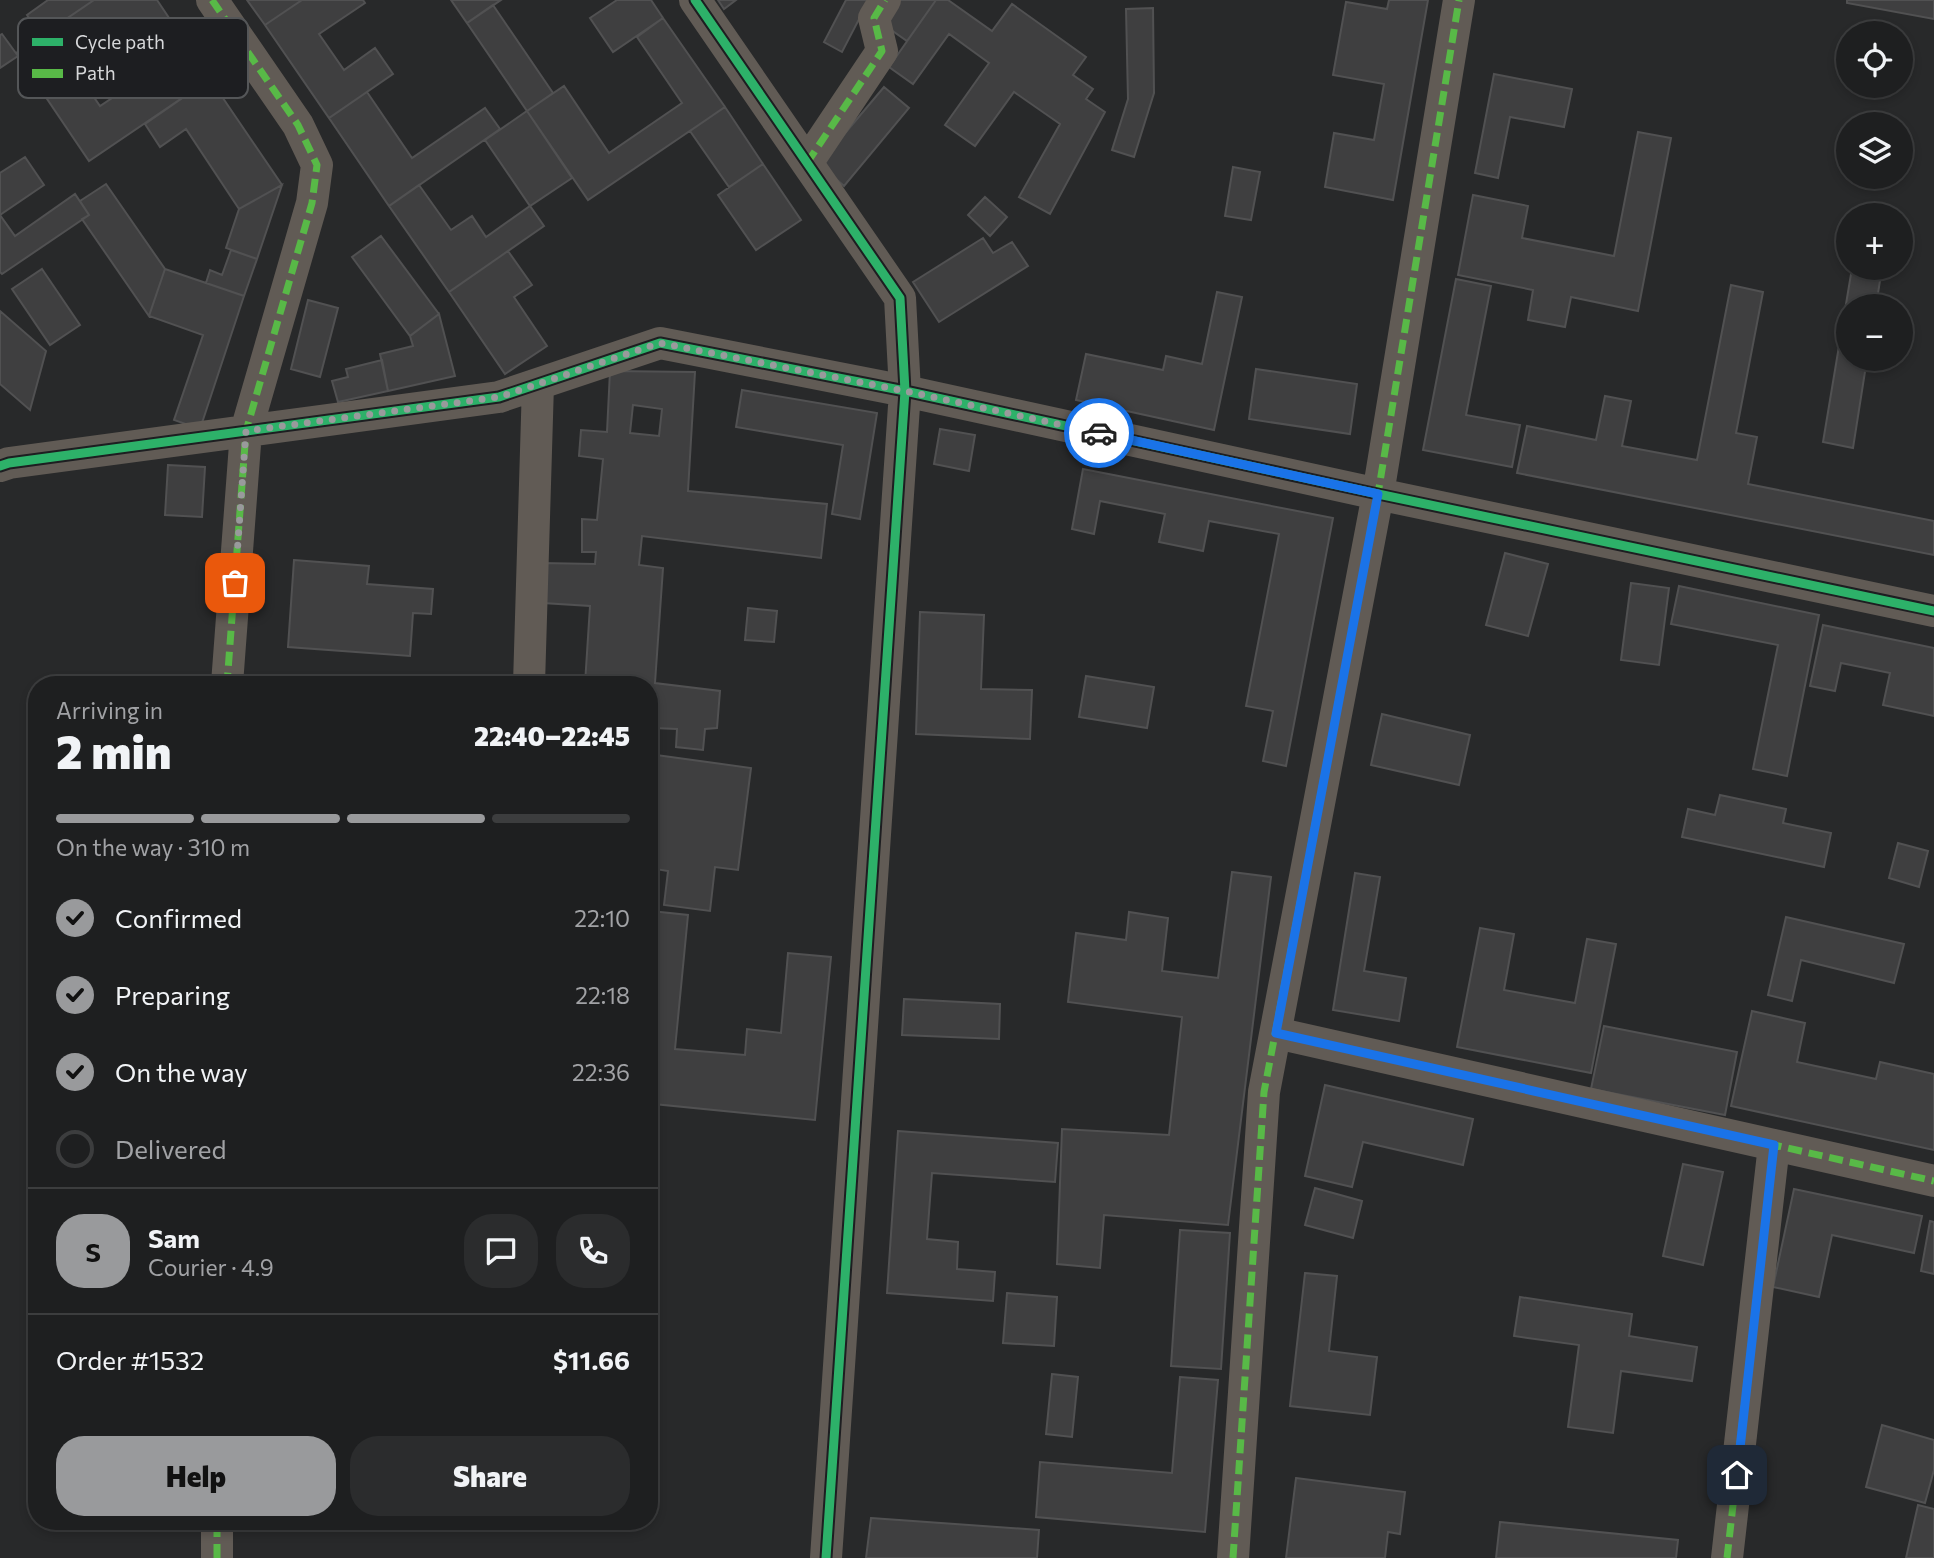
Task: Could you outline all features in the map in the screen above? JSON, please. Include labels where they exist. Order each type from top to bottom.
[{"type":"street","points":[[212,0],[224,18]]},
{"type":"street","points":[[695,0],[900,298],[905,391],[826,1558]]},
{"type":"street","points":[[807,163],[882,51],[874,18],[885,0]]},
{"type":"street","points":[[1233,1558],[1264,1092],[1378,494],[1459,0]]},
{"type":"street","points":[[228,676],[246,431],[312,203],[317,165],[298,125],[248,52]]},
{"type":"street","points":[[0,466],[499,397],[660,343],[905,391],[1934,611]]},
{"type":"street","points":[[529,676],[538,384]]},
{"type":"street","points":[[1276,1033],[1934,1181]]},
{"type":"street","points":[[1727,1558],[1774,1145]]},
{"type":"street","points":[[217,1530],[217,1558]]},
{"type":"building","points":[[48,0],[94,0],[68,18],[29,18],[27,15]]},
{"type":"building","points":[[94,0],[157,0],[169,18],[68,18]]},
{"type":"building","points":[[247,0],[302,0],[265,25]]},
{"type":"building","points":[[302,0],[363,0],[365,3],[319,34],[344,70],[375,48],[393,74],[329,118],[265,25]]},
{"type":"building","points":[[451,0],[501,0],[467,23]]},
{"type":"building","points":[[617,0],[651,0],[663,18],[613,52],[590,18]]},
{"type":"building","points":[[718,0],[736,0],[724,9]]},
{"type":"building","points":[[846,0],[869,0],[842,52],[824,42]]},
{"type":"building","points":[[892,0],[936,0],[907,41],[877,20]]},
{"type":"building","points":[[936,0],[948,0],[992,31],[1012,4],[1086,57],[1073,75],[1093,89],[1086,99],[1105,112],[1050,214],[1019,197],[1060,124],[1014,92],[975,146],[945,125],[989,63],[949,34],[913,84],[889,67]]},
{"type":"building","points":[[1389,0],[1428,0],[1393,200],[1325,187],[1334,133],[1374,140],[1384,84],[1333,75],[1346,2],[1387,9]]},
{"type":"building","points":[[1847,0],[1934,0],[1934,19],[1847,3]]},
{"type":"building","points":[[493,5],[553,93],[527,111],[467,23]]},
{"type":"building","points":[[1153,8],[1154,93],[1134,157],[1112,150],[1128,99],[1126,9]]},
{"type":"building","points":[[663,18],[725,107],[588,200],[527,111],[564,86],[609,153],[682,103],[637,37]]},
{"type":"building","points":[[2,34],[18,56],[0,68],[0,35]]},
{"type":"building","points":[[1494,74],[1572,89],[1564,127],[1510,117],[1498,178],[1475,173]]},
{"type":"building","points":[[884,87],[909,108],[844,186],[819,164]]},
{"type":"building","points":[[367,92],[412,158],[485,108],[500,129],[389,206],[329,118]]},
{"type":"building","points":[[46,98],[95,98],[100,106],[112,98],[182,98],[89,161]]},
{"type":"building","points":[[183,98],[223,98],[282,185],[239,209],[186,129],[160,147],[145,124]]},
{"type":"building","points":[[725,107],[763,164],[729,187],[690,131]]},
{"type":"building","points":[[527,111],[572,178],[530,206],[485,140]]},
{"type":"building","points":[[1638,132],[1671,138],[1638,311],[1571,297],[1565,327],[1528,320],[1533,290],[1458,275],[1473,195],[1528,206],[1522,238],[1614,256]]},
{"type":"building","points":[[25,157],[44,185],[0,215],[0,173]]},
{"type":"building","points":[[763,164],[801,220],[756,250],[718,195]]},
{"type":"building","points":[[1233,167],[1260,172],[1251,220],[1225,216]]},
{"type":"building","points":[[106,184],[165,269],[149,316],[82,219],[89,215],[80,201]]},
{"type":"building","points":[[282,185],[257,259],[226,248],[239,209]]},
{"type":"building","points":[[419,185],[451,230],[472,216],[486,237],[530,206],[544,226],[449,292],[389,206]]},
{"type":"building","points":[[75,194],[89,215],[2,274],[0,215],[15,236]]},
{"type":"building","points":[[985,197],[1007,217],[990,236],[968,215]]},
{"type":"building","points":[[381,236],[439,314],[410,336],[352,257]]},
{"type":"building","points":[[983,238],[993,253],[1012,242],[1028,266],[939,322],[913,282]]},
{"type":"building","points":[[231,250],[257,259],[244,296],[206,283],[210,270],[222,275]]},
{"type":"building","points":[[508,251],[532,285],[514,297],[547,346],[505,374],[449,292]]},
{"type":"building","points":[[42,269],[80,325],[50,345],[12,289]]},
{"type":"building","points":[[165,269],[244,296],[200,429],[174,420],[203,335],[149,316]]},
{"type":"building","points":[[1456,279],[1491,286],[1466,415],[1520,425],[1512,467],[1423,450]]},
{"type":"building","points":[[1850,280],[1880,280],[1878,294],[1848,294]]},
{"type":"building","points":[[1731,285],[1763,292],[1736,433],[1757,437],[1748,484],[1934,521],[1934,555],[1517,473],[1527,426],[1596,440],[1605,396],[1631,401],[1622,446],[1697,460]]},
{"type":"building","points":[[1217,292],[1242,297],[1214,430],[1076,400],[1086,354],[1163,370],[1166,356],[1202,364]]},
{"type":"building","points":[[308,300],[338,308],[320,377],[291,369]]},
{"type":"building","points":[[0,311],[46,351],[30,410],[0,384]]},
{"type":"building","points":[[439,314],[455,376],[388,391],[380,354],[413,346],[410,336]]},
{"type":"building","points":[[382,360],[388,391],[338,402],[332,381],[348,377],[346,369]]},
{"type":"building","points":[[1836,364],[1836,371],[1865,371],[1853,448],[1823,442]]},
{"type":"building","points":[[1256,369],[1357,384],[1350,434],[1249,419]]},
{"type":"building","points":[[610,371],[695,372],[688,491],[827,504],[821,558],[642,536],[639,565],[663,568],[655,676],[586,676],[590,606],[543,603],[542,563],[595,564],[596,552],[582,552],[582,519],[597,520],[603,459],[579,456],[581,430],[607,432]]},
{"type":"building","points":[[742,390],[877,413],[860,519],[832,514],[843,445],[736,427]]},
{"type":"building","points":[[633,405],[662,409],[659,436],[630,433]]},
{"type":"building","points":[[940,429],[975,435],[969,471],[934,464]]},
{"type":"building","points":[[168,465],[205,467],[202,517],[165,515]]},
{"type":"building","points":[[1083,469],[1333,518],[1286,766],[1263,761],[1273,711],[1246,706],[1279,534],[1209,521],[1203,551],[1159,542],[1165,514],[1100,501],[1094,534],[1072,529]]},
{"type":"building","points":[[1505,553],[1548,564],[1528,636],[1486,625]]},
{"type":"building","points":[[294,560],[369,566],[367,584],[433,589],[431,614],[413,613],[410,656],[288,647]]},
{"type":"building","points":[[1631,583],[1669,588],[1659,665],[1621,660]]},
{"type":"building","points":[[1679,586],[1819,615],[1787,776],[1753,769],[1778,645],[1671,624]]},
{"type":"building","points":[[748,608],[777,611],[774,642],[745,640]]},
{"type":"building","points":[[920,612],[984,615],[981,689],[1032,690],[1030,739],[916,734]]},
{"type":"building","points":[[1823,625],[1934,648],[1934,716],[1883,705],[1890,673],[1841,663],[1835,691],[1810,686]]},
{"type":"building","points":[[1086,676],[1154,687],[1147,728],[1079,717]]},
{"type":"building","points":[[658,683],[720,691],[717,728],[705,729],[703,750],[676,747],[677,729],[658,728]]},
{"type":"building","points":[[1382,714],[1470,735],[1459,785],[1371,765]]},
{"type":"building","points":[[658,755],[751,768],[738,870],[715,867],[710,911],[664,905],[668,871],[658,869]]},
{"type":"building","points":[[1720,795],[1786,809],[1783,823],[1831,833],[1824,867],[1682,837],[1688,809],[1715,815]]},
{"type":"building","points":[[1898,843],[1928,851],[1919,887],[1889,878]]},
{"type":"building","points":[[1232,872],[1271,877],[1228,1225],[1104,1215],[1100,1268],[1057,1264],[1062,1129],[1169,1135],[1182,1017],[1068,1002],[1076,933],[1126,940],[1129,912],[1168,918],[1162,971],[1218,978]]},
{"type":"building","points":[[1355,873],[1380,877],[1364,971],[1406,978],[1399,1021],[1333,1010]]},
{"type":"building","points":[[658,912],[688,915],[675,1049],[745,1055],[747,1029],[781,1033],[788,953],[831,957],[815,1120],[658,1104]]},
{"type":"building","points":[[1786,917],[1904,944],[1894,983],[1801,960],[1792,1001],[1768,995]]},
{"type":"building","points":[[1480,928],[1514,934],[1504,990],[1575,1003],[1587,939],[1616,944],[1591,1073],[1457,1047]]},
{"type":"building","points":[[904,999],[1000,1004],[999,1039],[902,1035]]},
{"type":"building","points":[[1752,1011],[1805,1023],[1797,1062],[1876,1079],[1880,1062],[1934,1074],[1934,1150],[1731,1106]]},
{"type":"building","points":[[1604,1026],[1737,1052],[1725,1115],[1591,1089]]},
{"type":"building","points":[[1325,1085],[1473,1119],[1463,1165],[1363,1142],[1352,1187],[1305,1176]]},
{"type":"building","points":[[898,1131],[1058,1143],[1055,1182],[932,1173],[927,1239],[958,1242],[957,1269],[995,1272],[993,1301],[887,1293]]},
{"type":"building","points":[[1683,1164],[1723,1172],[1703,1265],[1663,1256]]},
{"type":"building","points":[[1315,1188],[1362,1201],[1353,1238],[1305,1225]]},
{"type":"building","points":[[1794,1189],[1922,1216],[1914,1253],[1832,1235],[1819,1297],[1773,1287]]},
{"type":"building","points":[[1930,1221],[1934,1222],[1934,1274],[1921,1271]]},
{"type":"building","points":[[1180,1230],[1230,1233],[1221,1369],[1171,1366]]},
{"type":"building","points":[[1305,1273],[1337,1276],[1329,1351],[1377,1357],[1370,1415],[1290,1406]]},
{"type":"building","points":[[1007,1293],[1057,1297],[1054,1346],[1003,1343]]},
{"type":"building","points":[[1520,1297],[1632,1314],[1629,1336],[1697,1347],[1692,1381],[1621,1371],[1613,1433],[1568,1427],[1579,1345],[1514,1336]]},
{"type":"building","points":[[1052,1374],[1078,1377],[1072,1437],[1046,1434]]},
{"type":"building","points":[[1180,1377],[1218,1380],[1205,1532],[1036,1517],[1040,1462],[1172,1473]]},
{"type":"building","points":[[1882,1425],[1934,1440],[1934,1470],[1925,1503],[1866,1487]]},
{"type":"building","points":[[1296,1478],[1405,1492],[1400,1534],[1388,1532],[1385,1558],[1286,1558]]},
{"type":"building","points":[[1918,1505],[1934,1509],[1934,1558],[1906,1558]]},
{"type":"building","points":[[871,1518],[1039,1530],[1037,1558],[866,1558]]},
{"type":"building","points":[[1500,1522],[1678,1540],[1676,1558],[1496,1558]]},
{"type":"marked path","points":[[212,0],[224,18]]},
{"type":"marked path","points":[[807,163],[882,51],[874,18],[885,0]]},
{"type":"marked path","points":[[1233,1558],[1264,1092],[1378,494],[1459,0]]},
{"type":"marked path","points":[[228,676],[246,431],[312,203],[317,165],[298,125],[248,52]]},
{"type":"marked path","points":[[1276,1033],[1934,1181]]},
{"type":"marked path","points":[[1727,1558],[1774,1145]]},
{"type":"marked path","points":[[217,1530],[217,1558]]},
{"type":"cycle path","points":[[695,0],[900,298],[905,391],[826,1558]]},
{"type":"cycle path","points":[[0,466],[499,397],[660,343],[905,391],[1934,611]]},
{"type":"way so far","points":[[235,583],[246,431],[499,397],[660,343],[905,391],[1099,433]]},
{"type":"route","points":[[1099,433],[1378,494],[1276,1033],[1774,1145],[1737,1475]]}]
